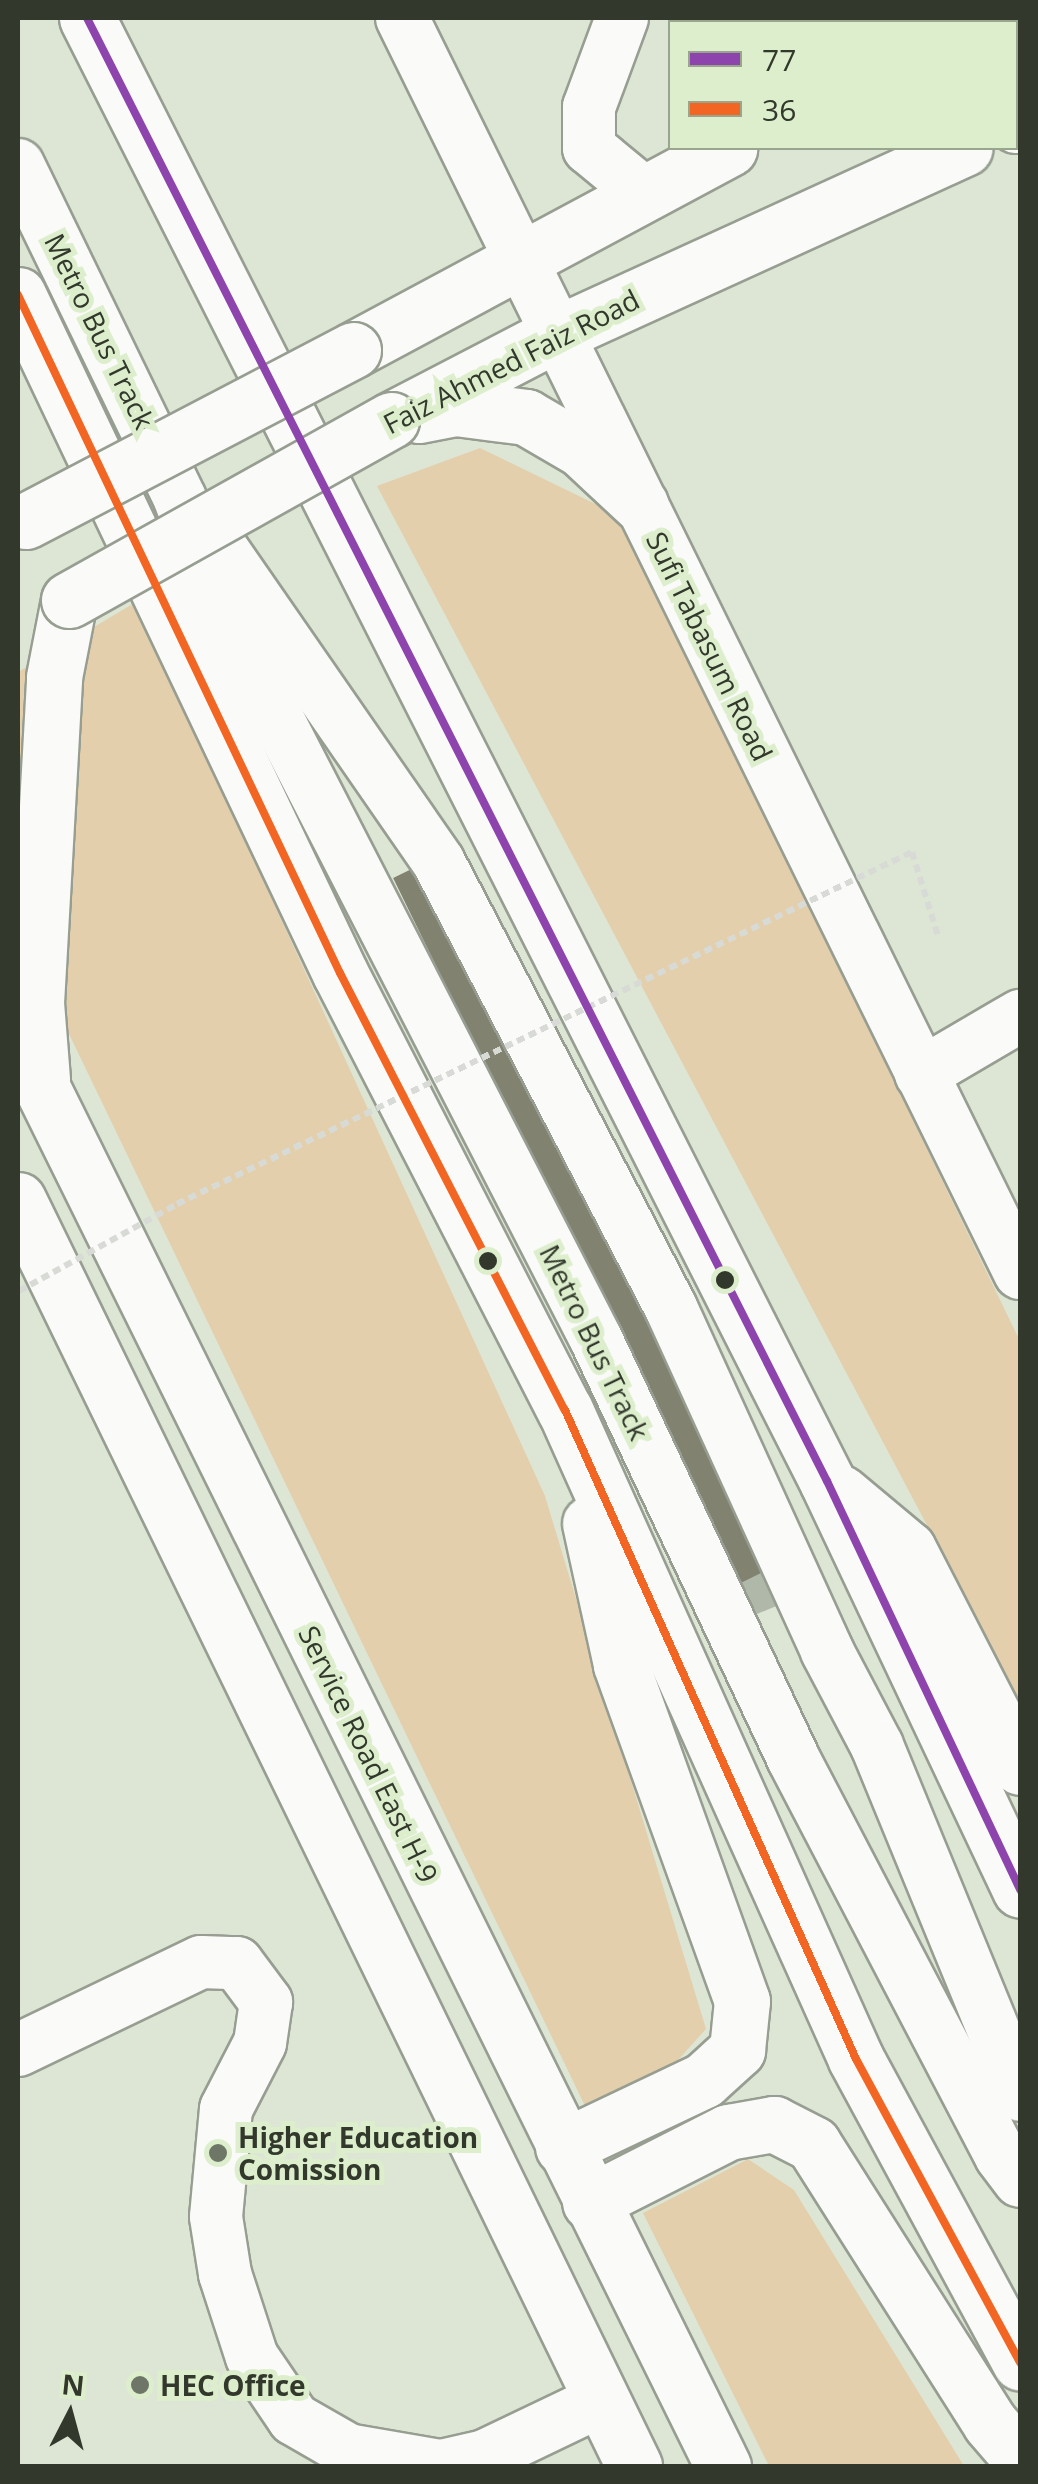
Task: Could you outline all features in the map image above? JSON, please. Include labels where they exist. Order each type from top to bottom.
[{"type":"main road","points":[[87,18],[827,1481],[1020,1890]]},
{"type":"main road","points":[[20,522],[353,350],[640,190],[725,150]]},
{"type":"main road","name":"Faiz Ahmed Faiz Road","points":[[18,628],[392,420],[556,334],[962,150]]},
{"type":"main road","points":[[18,295],[340,974],[566,1410],[856,2059],[1020,2362]]},
{"type":"main road","points":[[392,420],[456,408],[526,418],[582,449],[640,504]]},
{"type":"main road","points":[[44,1098],[36,1003],[54,678],[69,600]]},
{"type":"main road","name":"Service Road East H-9","points":[[18,1039],[723,2466]]},
{"type":"main road","points":[[18,1200],[634,2466]]},
{"type":"main road","points":[[563,2147],[704,2080],[737,2050],[742,2000],[621,1664],[566,1410]]},
{"type":"main road","points":[[827,1481],[908,1549],[1020,1768]]},
{"type":"main road","points":[[590,2202],[728,2132],[774,2124],[813,2144],[990,2423],[1020,2458]]},
{"type":"street","name":"Sufi Tabasum Road","points":[[402,18],[921,1074],[1001,1186],[1020,1273]]},
{"type":"street","points":[[622,18],[589,107],[590,148],[640,190]]},
{"type":"street","name":"Metro Bus Track","points":[[18,165],[180,499],[217,601],[596,1339],[793,1758],[1001,2156],[1020,2181]]},
{"type":"street","name":"Metro Bus Track","points":[[180,499],[232,558],[439,863],[671,1308],[877,1746],[1020,2095]]},
{"type":"street","points":[[921,1074],[1020,1016]]},
{"type":"street","points":[[18,2050],[202,1962],[237,1963],[266,2002],[260,2043],[226,2109],[216,2216],[225,2274],[252,2357],[294,2419],[348,2450],[441,2466],[486,2456],[602,2400]]},
{"type":"path","points":[[18,1292],[178,1204],[912,852],[939,939]]},
{"type":"shaded area","points":[[480,448],[620,516],[1020,1341],[1020,1701],[377,486]]},
{"type":"shaded area","points":[[136,602],[545,1496],[706,2029],[660,2080],[585,2106],[18,928],[18,672]]},
{"type":"shaded area","points":[[748,2159],[794,2190],[964,2466],[769,2466],[643,2213]]},
{"type":"building","points":[[430,860],[775,1566],[738,1584],[393,878]]},
{"type":"transit line","name":"77","points":[[87,18],[827,1481],[1020,1890]]},
{"type":"transit line","name":"36","points":[[18,295],[340,973],[565,1410],[856,2059],[1020,2362]]},
{"type":"place","name":"Higher Education Comission","points":[[218,2153]]},
{"type":"place","name":"HEC Office","points":[[140,2385]]}]
